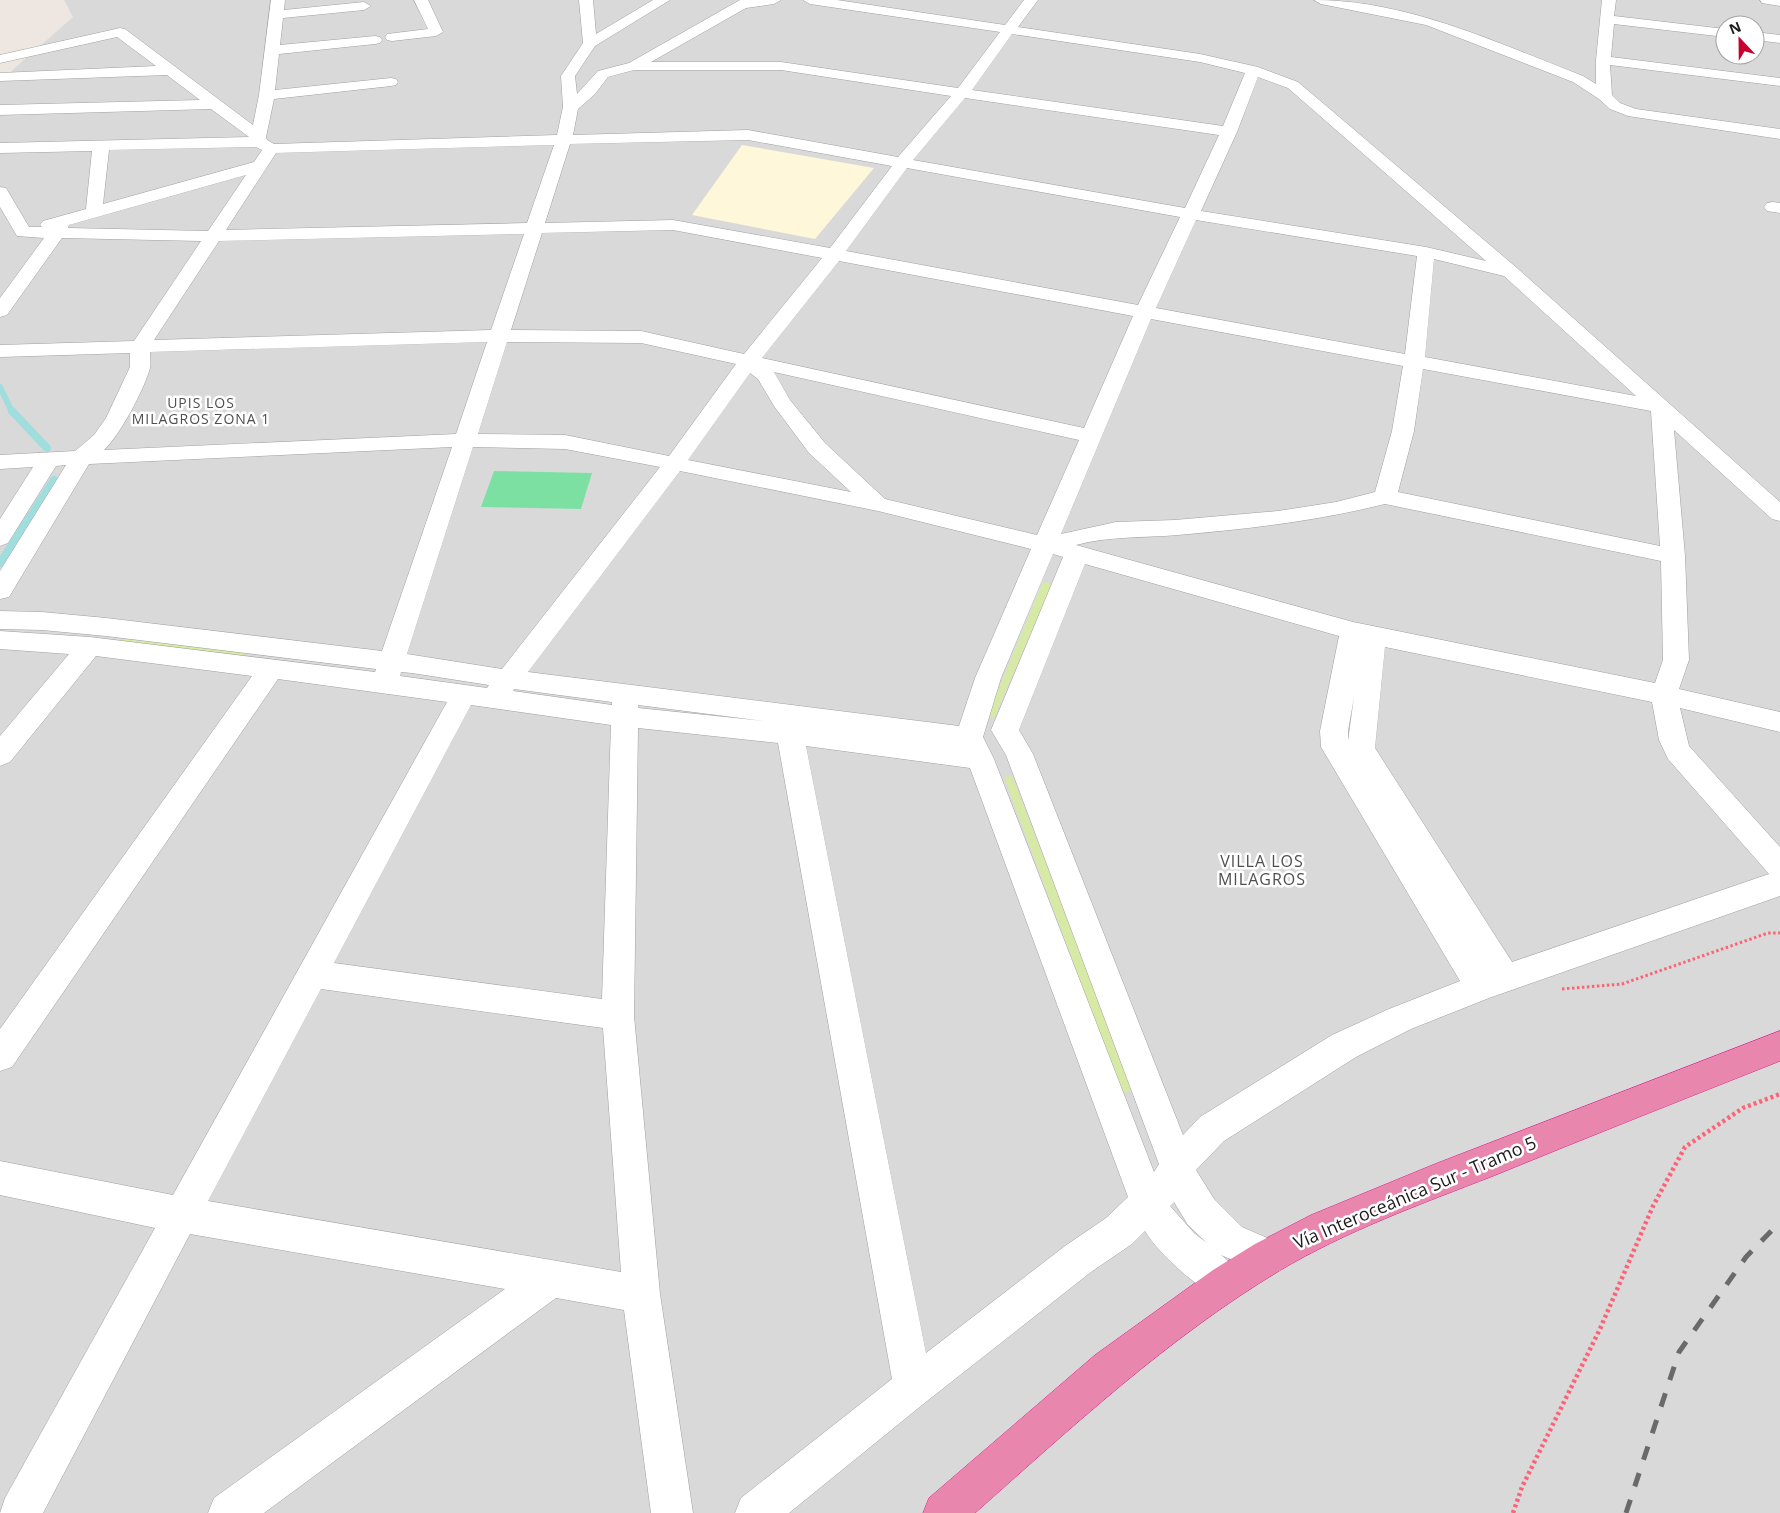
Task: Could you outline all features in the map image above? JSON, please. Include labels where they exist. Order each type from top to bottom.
[{"type":"highway","name":"Vía Interoceánica Sur - Tramo 5","points":[[944,1513],[1109,1369],[1226,1283],[1268,1257],[1324,1228],[1435,1181],[1780,1046]]},
{"type":"street","points":[[392,37],[436,32],[421,0]]},
{"type":"street","points":[[586,0],[590,43]]},
{"type":"street","points":[[388,672],[564,139],[571,107],[568,76],[590,43],[663,0]]},
{"type":"street","points":[[634,66],[747,2],[774,0]]},
{"type":"street","points":[[810,0],[1200,58],[1253,70],[1276,77],[1293,85],[1510,272],[1780,514]]},
{"type":"street","points":[[20,1513],[311,974],[488,690],[674,464],[748,362],[834,254],[902,163],[962,92],[1031,0]]},
{"type":"street","points":[[1320,0],[1430,22],[1578,79],[1616,106],[1633,113],[1780,134]]},
{"type":"street","points":[[1604,96],[1603,60],[1610,0]]},
{"type":"street","points":[[1767,0],[1780,2]]},
{"type":"street","points":[[0,591],[82,457],[102,440],[117,418],[140,367],[140,347],[259,166],[277,8],[364,6]]},
{"type":"street","points":[[1608,19],[1715,32]]},
{"type":"street","points":[[0,59],[120,32],[263,143]]},
{"type":"street","points":[[1765,37],[1780,39]]},
{"type":"street","points":[[272,50],[375,40]]},
{"type":"street","points":[[1603,60],[1780,82]]},
{"type":"street","points":[[571,107],[590,91],[603,74],[634,66],[788,67],[1229,132]]},
{"type":"street","points":[[0,76],[170,70]]},
{"type":"street","points":[[1226,1283],[1181,1246],[1162,1226],[1148,1203],[974,748],[988,678],[1042,556],[1145,311],[1229,132],[1253,70]]},
{"type":"street","points":[[266,95],[391,82]]},
{"type":"street","points":[[0,110],[214,104]]},
{"type":"street","points":[[0,148],[263,143],[291,147],[748,135],[1190,214],[1426,252],[1510,272]]},
{"type":"street","points":[[94,213],[101,146]]},
{"type":"street","points":[[0,311],[59,228],[94,213],[259,166]]},
{"type":"street","points":[[0,192],[23,232],[59,228],[213,236],[673,225],[1661,407]]},
{"type":"street","points":[[1385,497],[1403,431],[1414,363],[1426,252]]},
{"type":"street","points":[[0,351],[499,336],[607,335],[641,337],[1092,436]]},
{"type":"street","points":[[748,362],[766,375],[781,402],[817,448],[878,504]]},
{"type":"street","points":[[1661,407],[1673,556],[1676,660],[1664,695],[1673,740],[1678,752],[1780,867]]},
{"type":"street","points":[[0,462],[229,449],[465,440],[524,439],[565,442],[878,504],[1042,556],[1077,554],[1364,633],[1664,695],[1780,722]]},
{"type":"street","points":[[0,538],[49,460]]},
{"type":"street","points":[[1042,556],[1085,535],[1116,530],[1176,528],[1278,518],[1336,509],[1385,497],[1673,556]]},
{"type":"street","points":[[1077,554],[1005,730],[1019,754],[1186,1189],[1201,1212],[1229,1240],[1268,1257]]},
{"type":"street","points":[[0,620],[106,628],[388,672],[488,690],[974,748]]},
{"type":"street","points":[[1364,633],[1334,731],[1335,746],[1493,982]]},
{"type":"street","points":[[0,640],[90,646],[270,670],[388,672],[488,690]]},
{"type":"street","points":[[0,755],[90,646]]},
{"type":"street","points":[[0,1056],[270,670]]},
{"type":"street","points":[[625,705],[618,1016],[641,1294],[672,1513]]},
{"type":"street","points":[[792,725],[913,1387]]},
{"type":"street","points":[[756,1513],[913,1387],[1078,1259],[1119,1230],[1168,1183],[1176,1166],[1212,1129],[1344,1046],[1400,1019],[1493,982],[1780,883]]},
{"type":"street","points":[[311,974],[618,1016]]},
{"type":"street","points":[[0,1178],[182,1215],[641,1294]]},
{"type":"street","points":[[229,1513],[551,1279]]},
{"type":"path","points":[[1560,988],[1569,990],[1622,984],[1768,933],[1780,933]]},
{"type":"path","points":[[1513,1513],[1522,1487],[1600,1329],[1653,1206],[1685,1147],[1743,1108],[1780,1094]]},
{"type":"shaded area","points":[[64,0],[1780,0],[1780,1513],[0,1513],[0,81],[73,17]]},
{"type":"shaded area","points":[[742,145],[874,168],[815,239],[692,215]]},
{"type":"green space","points":[[494,471],[592,473],[581,509],[481,507]]},
{"type":"green space","points":[[1043,582],[1052,584],[994,718],[987,717]]},
{"type":"green space","points":[[123,639],[246,652],[243,656],[120,642]]},
{"type":"green space","points":[[1012,776],[1134,1090],[1122,1093],[1004,777]]},
{"type":"waterway","points":[[0,387],[12,412]]},
{"type":"waterway","points":[[12,411],[47,448]]},
{"type":"waterway","points":[[0,563],[54,480]]},
{"type":"railway","points":[[1626,1513],[1679,1352],[1746,1257],[1780,1222]]},
{"type":"district","name":"UPIS LOS MILAGROS ZONA 1","points":[[201,412]]},
{"type":"district","name":"VILLA LOS MILAGROS","points":[[1262,870]]}]
